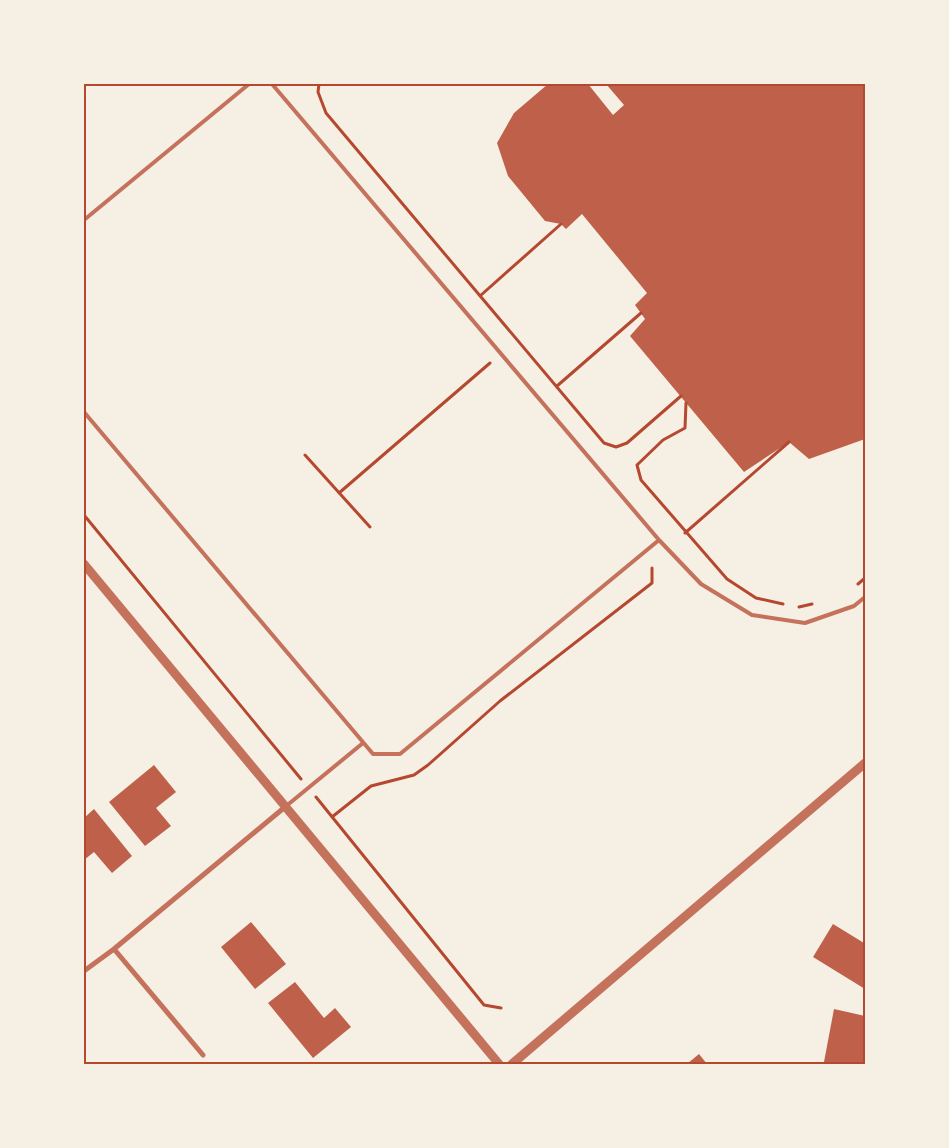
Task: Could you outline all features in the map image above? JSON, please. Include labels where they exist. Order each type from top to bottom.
[{"type":"street","points":[[84,564],[499,1064]]},
{"type":"street","points":[[512,1064],[865,763]]},
{"type":"street","points":[[84,971],[114,949],[285,806]]},
{"type":"street","points":[[114,949],[203,1055]]},
{"type":"lane","points":[[84,220],[249,84]]},
{"type":"lane","points":[[280,84],[273,86],[659,540],[701,584],[752,616],[805,623],[854,606],[865,596]]},
{"type":"lane","points":[[84,412],[373,754],[400,754],[659,540]]},
{"type":"lane","points":[[285,806],[363,742]]},
{"type":"path","points":[[319,84],[318,92],[326,113],[604,443],[616,447],[628,443],[681,396]]},
{"type":"path","points":[[480,296],[561,224]]},
{"type":"path","points":[[557,386],[641,313]]},
{"type":"path","points":[[339,493],[490,363]]},
{"type":"path","points":[[686,403],[685,428],[663,440],[637,465],[641,480],[685,533],[727,579],[756,598],[798,607],[815,604]]},
{"type":"path","points":[[685,533],[789,442]]},
{"type":"path","points":[[305,455],[370,527]]},
{"type":"path","points":[[84,515],[484,1005],[501,1008]]},
{"type":"path","points":[[332,817],[371,786],[414,775],[428,765],[500,702],[652,583],[652,568]]},
{"type":"path","points":[[852,589],[865,578]]},
{"type":"building","points":[[548,84],[588,84],[613,115],[624,105],[606,84],[865,84],[865,439],[809,459],[789,442],[744,472],[630,336],[645,319],[635,305],[647,293],[582,214],[566,229],[561,224],[545,221],[508,176],[497,143],[514,113]]},
{"type":"building","points":[[154,765],[176,792],[156,808],[171,826],[145,846],[109,802]]},
{"type":"building","points":[[94,809],[132,856],[112,873],[94,852],[84,860],[84,818]]},
{"type":"building","points":[[251,922],[286,964],[255,989],[221,947]]},
{"type":"building","points":[[833,924],[864,943],[865,941],[865,989],[813,957]]},
{"type":"building","points":[[295,982],[324,1018],[335,1008],[351,1027],[313,1058],[268,1003]]},
{"type":"building","points":[[834,1009],[865,1016],[865,1064],[824,1062]]},
{"type":"building","points":[[699,1054],[707,1064],[687,1064]]}]
